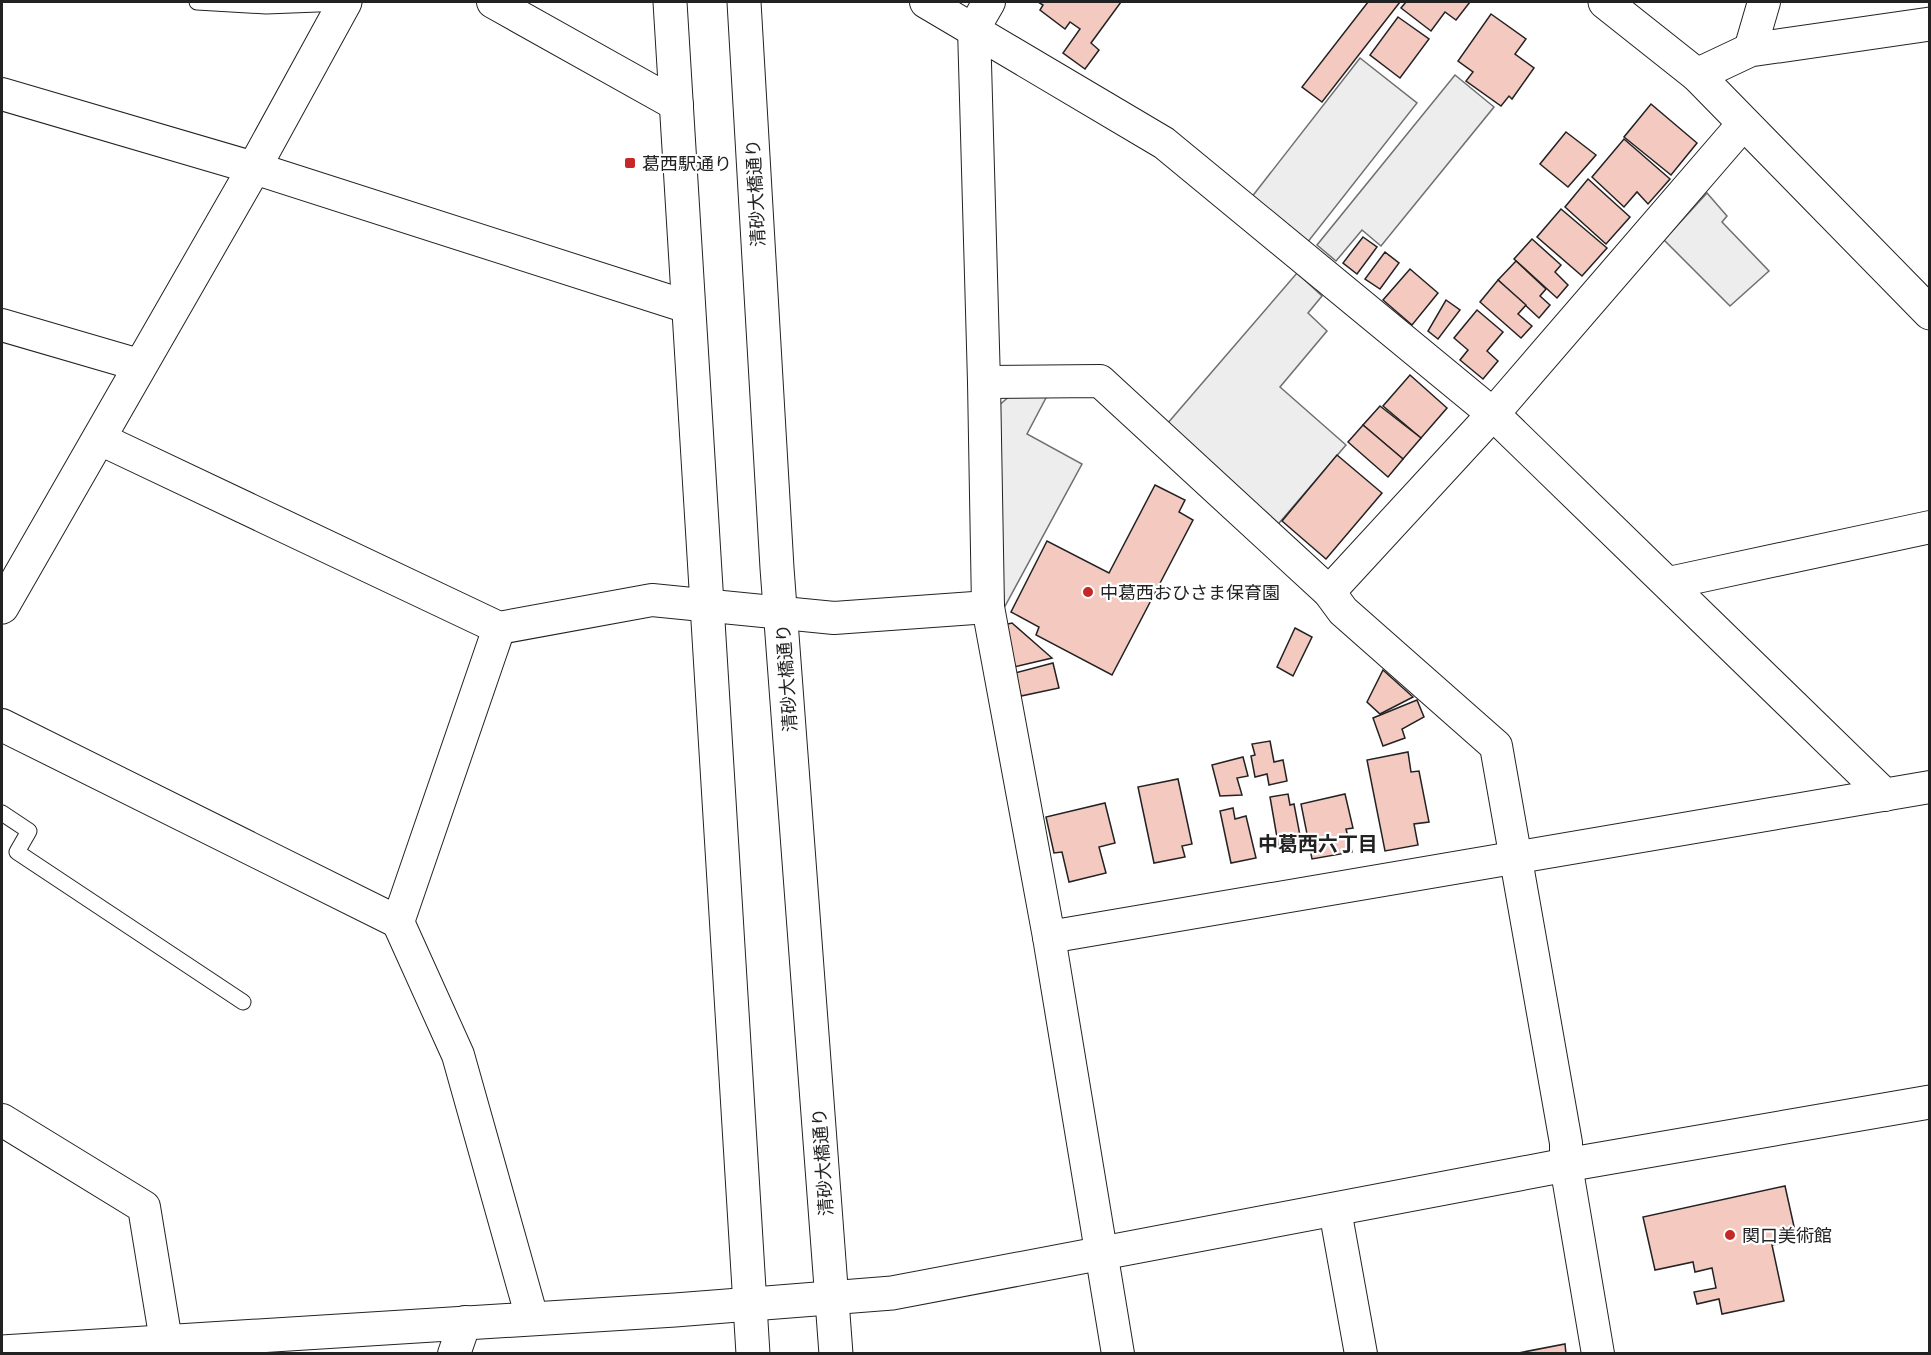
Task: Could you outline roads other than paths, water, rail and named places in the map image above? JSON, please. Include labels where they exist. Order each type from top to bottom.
[{"type":"street","points":[[2,607],[254,168],[345,2]]},
{"type":"street","points":[[493,2],[677,105]]},
{"type":"street","points":[[670,2],[753,1353]]},
{"type":"street","name":"清砂大橋通り","points":[[744,2],[781,613],[836,1353]]},
{"type":"street","points":[[926,2],[982,14],[1164,143],[1492,414],[1669,583],[1885,795]]},
{"type":"street","points":[[1605,2],[1696,75],[1929,313]]},
{"type":"street","points":[[1750,50],[1764,2]]},
{"type":"street","points":[[982,14],[988,607],[1049,937],[1100,1256],[1118,1353]]},
{"type":"street","points":[[1696,75],[1750,50],[1929,24]]},
{"type":"street","points":[[2,94],[254,168],[687,307]]},
{"type":"street","points":[[1329,592],[1492,414],[1744,123]]},
{"type":"street","points":[[2,325],[140,365]]},
{"type":"street","points":[[984,381],[1100,381],[1329,592],[1343,611],[1496,746],[1566,1143],[1566,1165],[1598,1353]]},
{"type":"street","points":[[100,439],[499,628],[652,600],[834,618],[988,607]]},
{"type":"street","points":[[1669,583],[1929,527]]},
{"type":"street","points":[[398,922],[499,628]]},
{"type":"street","points":[[2,725],[398,922],[458,1055],[532,1318]]},
{"type":"street","points":[[1049,937],[1929,787]]},
{"type":"street","points":[[13,1352],[165,1347],[465,1322],[892,1293],[1100,1256],[1566,1165],[1929,1102]]},
{"type":"street","points":[[2,1120],[144,1208],[165,1347]]},
{"type":"street","points":[[1335,1210],[1361,1353]]},
{"type":"street","points":[[454,1353],[465,1322]]},
{"type":"lane","points":[[197,2],[266,6],[345,2]]},
{"type":"lane","points":[[2,813],[29,831],[17,852],[243,1002]]},
{"type":"place","name":"葛西駅通り","points":[[630,163]]},
{"type":"place","name":"中葛西おひさま保育園","points":[[1088,592]]},
{"type":"place","name":"関口美術館","points":[[1730,1235]]},
{"type":"district","name":"中葛西六丁目","points":[[1318,843]]}]
